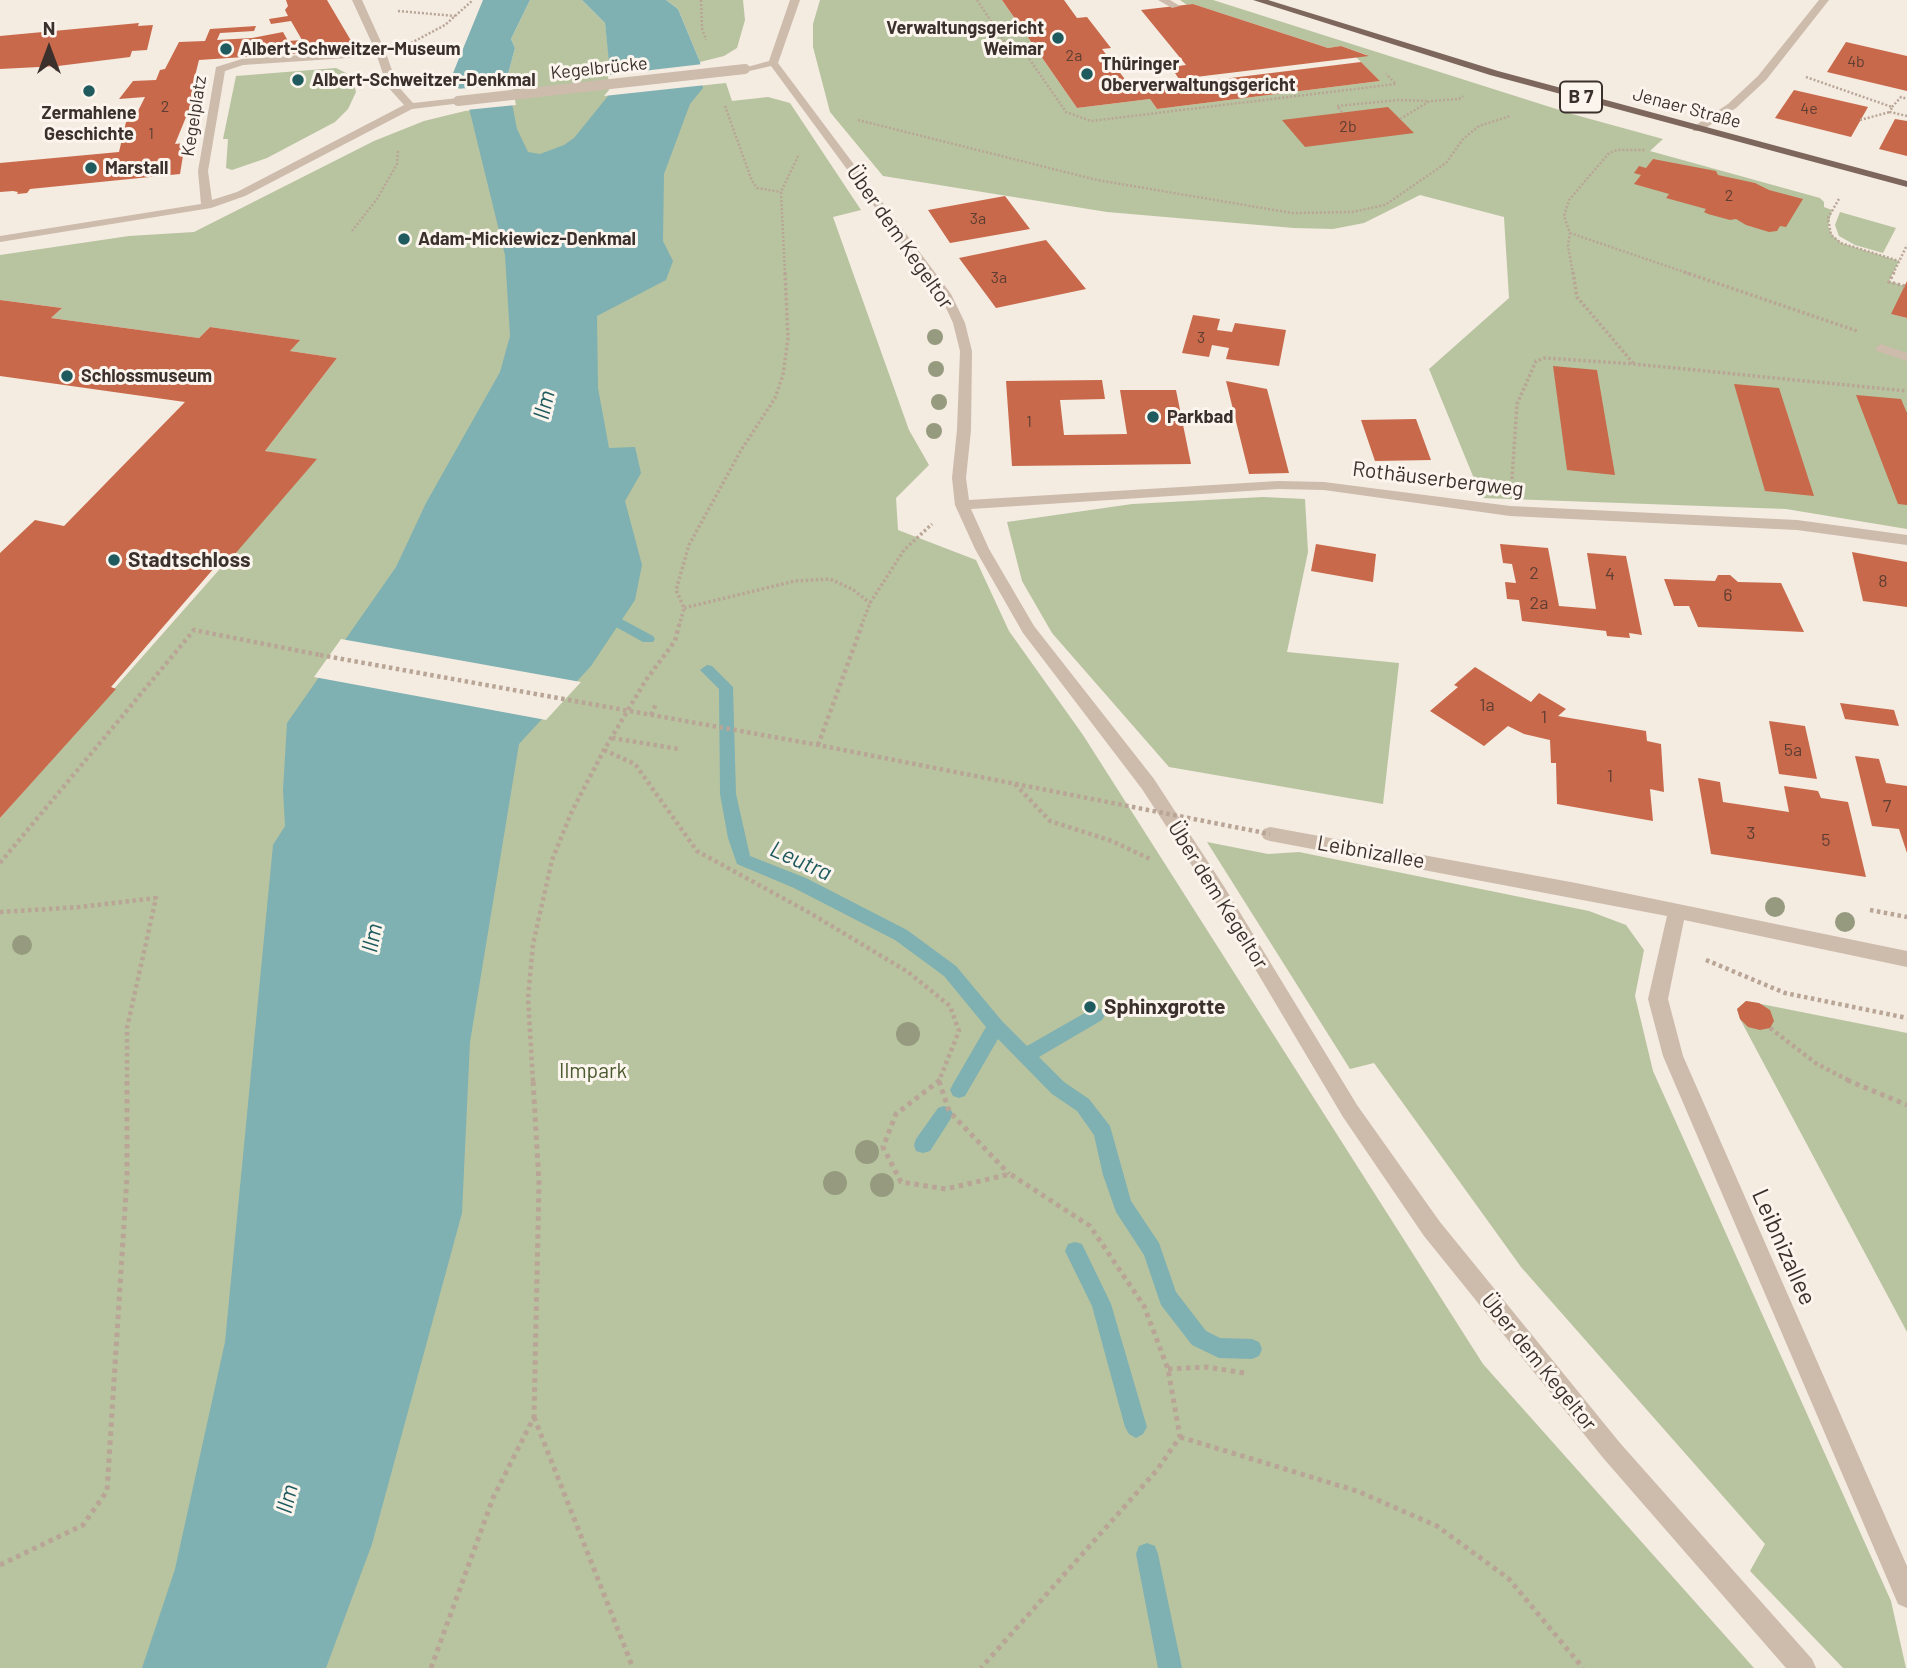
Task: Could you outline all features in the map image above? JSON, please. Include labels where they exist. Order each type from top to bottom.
[{"type":"main road","name":"Jenaer Straße","points":[[1258,0],[1697,129],[1907,184]]},
{"type":"street","points":[[0,239],[207,206],[241,194],[410,106],[392,86],[381,53],[357,0]]},
{"type":"street","points":[[773,63],[794,0]]},
{"type":"street","points":[[1163,0],[1175,6]]},
{"type":"street","points":[[1697,129],[1732,106],[1773,64],[1824,0]]},
{"type":"street","name":"Kegelplatz","points":[[207,206],[203,171],[220,69],[242,62],[381,53]]},
{"type":"street","name":"Kegelbrücke","points":[[410,106],[745,69],[773,63]]},
{"type":"street","name":"Über dem Kegeltor","points":[[773,63],[947,297],[959,323],[966,351],[964,430],[959,478],[962,505],[982,549],[1028,629],[1148,783],[1219,893],[1350,1111],[1432,1228],[1612,1451],[1803,1668]]},
{"type":"street","points":[[1881,348],[1907,357]]},
{"type":"street","name":"Rothäuserbergweg","points":[[962,505],[1278,485],[1324,486],[1510,511],[1797,525],[1907,540]]},
{"type":"street","name":"Leibnizallee","points":[[1270,834],[1576,890],[1907,960]]},
{"type":"street","name":"Leibnizallee","points":[[1677,912],[1658,999],[1672,1056],[1907,1595]]},
{"type":"path","points":[[381,53],[406,46],[445,25],[473,0]]},
{"type":"path","points":[[701,0],[706,40]]},
{"type":"path","points":[[977,0],[1009,48],[1021,47],[1066,112],[1091,121],[1396,84],[1372,59],[1389,57],[1409,46]]},
{"type":"path","points":[[362,13],[405,10],[456,16]]},
{"type":"path","points":[[1773,64],[1892,107]]},
{"type":"path","points":[[56,71],[58,66]]},
{"type":"path","points":[[633,1668],[534,1417],[539,1183],[528,998],[533,944],[552,860],[572,811],[604,750],[646,680],[675,641],[684,608],[676,590],[689,545],[740,452],[775,398],[783,375],[789,338],[781,192],[757,188],[752,181],[721,94]]},
{"type":"path","points":[[1890,112],[1901,97],[1907,99]]},
{"type":"path","points":[[1342,113],[1337,106],[1399,100],[1459,100]]},
{"type":"path","points":[[1400,120],[1430,101]]},
{"type":"path","points":[[352,231],[377,199],[397,164],[398,137],[410,106]]},
{"type":"path","points":[[803,106],[1097,180],[1292,213],[1352,212],[1385,205],[1446,163],[1463,139],[1479,126],[1510,116]]},
{"type":"path","points":[[1860,120],[1890,112],[1907,116]]},
{"type":"path","points":[[1634,364],[1577,297],[1568,246],[1570,233],[1564,216],[1569,200],[1609,153],[1618,150],[1649,150]]},
{"type":"path","points":[[1843,193],[1828,218],[1832,235],[1841,243],[1899,261]]},
{"type":"path","points":[[1570,233],[1858,332]]},
{"type":"path","points":[[1905,286],[1889,282],[1907,245]]},
{"type":"path","points":[[1512,490],[1517,404],[1536,361],[1560,358],[1907,391]]},
{"type":"path","points":[[818,744],[870,603],[904,550],[926,528],[962,505]]},
{"type":"path","points":[[684,608],[795,581],[830,579],[852,589],[870,603]]},
{"type":"path","points":[[0,863],[194,630],[818,744],[1270,834]]},
{"type":"path","points":[[650,715],[656,704]]},
{"type":"path","points":[[612,738],[679,749]]},
{"type":"path","points":[[604,750],[635,764],[697,851],[810,913],[908,972],[950,1006],[959,1031],[939,1081],[897,1114],[883,1147],[901,1182],[946,1189],[1010,1174]]},
{"type":"path","points":[[1015,784],[1050,821],[1112,841],[1160,864]]},
{"type":"path","points":[[0,912],[80,907],[156,898],[127,1028],[127,1177],[107,1491],[83,1525],[0,1565]]},
{"type":"path","points":[[1670,944],[1785,993],[1907,1018]]},
{"type":"path","points":[[1770,1028],[1817,1064],[1871,1092],[1907,1105]]},
{"type":"path","points":[[939,1081],[949,1111],[1010,1174],[1090,1226],[1144,1306],[1168,1369],[1180,1437],[1157,1470],[981,1668]]},
{"type":"path","points":[[1168,1369],[1207,1367],[1244,1373]]},
{"type":"path","points":[[432,1668],[494,1498],[534,1417]]},
{"type":"path","points":[[1180,1437],[1357,1491],[1437,1526],[1509,1579],[1583,1668]]},
{"type":"green space","name":"Ilmpark","points":[[530,0],[582,0],[605,23],[611,72],[610,95],[726,83],[732,101],[768,97],[790,103],[861,210],[833,217],[909,430],[929,465],[896,498],[898,530],[976,560],[1009,631],[1083,735],[1483,1364],[1754,1668],[0,1668],[0,818],[316,460],[265,451],[337,358],[290,351],[299,340],[210,327],[199,338],[51,318],[62,308],[0,300],[0,255],[129,236],[194,232],[374,141],[424,121],[465,111],[512,106],[507,78],[515,48],[511,39]]},
{"type":"green space","points":[[666,0],[743,0],[745,20],[737,48],[724,56],[700,62],[678,9]]},
{"type":"green space","points":[[820,0],[1002,0],[1077,108],[1150,99],[1157,109],[1380,81],[1356,57],[1367,55],[1341,46],[1328,48],[1193,4],[1187,5],[1180,0],[1213,0],[1572,114],[1663,139],[1650,151],[1820,198],[1824,207],[1832,210],[1828,226],[1832,235],[1841,243],[1899,261],[1889,281],[1905,286],[1892,314],[1907,318],[1907,529],[1786,509],[1482,498],[1429,369],[1509,298],[1504,217],[1420,195],[1364,223],[1333,229],[1294,228],[1107,212],[883,176],[830,112],[813,47],[813,24]]},
{"type":"green space","points":[[336,68],[352,76],[356,92],[348,109],[335,122],[267,158],[232,170],[226,168],[228,139],[223,139],[236,76]]},
{"type":"green space","points":[[1840,212],[1896,228],[1883,253],[1855,245],[1839,236],[1835,225]]},
{"type":"green space","points":[[1263,497],[1305,499],[1308,552],[1287,652],[1399,663],[1383,804],[1169,767],[1052,633],[1022,581],[1007,522],[1132,504]]},
{"type":"green space","points":[[1207,842],[1268,854],[1299,852],[1589,911],[1626,925],[1644,950],[1635,996],[1653,1071],[1891,1601],[1906,1668],[1843,1668],[1750,1571],[1765,1544],[1521,1267],[1374,1063],[1350,1069]]},
{"type":"green space","points":[[1746,1001],[1907,1033],[1907,1332],[1740,1019],[1737,1009]]},
{"type":"water","name":"Ilm","points":[[483,0],[530,0],[511,39],[515,48],[507,78],[517,129],[528,152],[540,154],[574,138],[612,91],[605,23],[582,0],[666,0],[678,9],[700,62],[703,88],[690,104],[664,174],[663,241],[673,261],[666,280],[597,316],[598,388],[609,448],[635,447],[641,473],[625,501],[642,565],[635,600],[591,666],[519,744],[470,1042],[462,1213],[372,1544],[326,1668],[142,1668],[175,1569],[225,1342],[273,845],[285,826],[283,790],[287,723],[396,567],[426,503],[500,372],[510,336],[505,255],[467,100],[451,78]]},
{"type":"pier","points":[[703,64],[706,85],[604,96],[609,90],[608,75]]},
{"type":"pier","points":[[512,85],[516,105],[466,110],[464,101],[455,89]]},
{"type":"pier","points":[[341,639],[581,682],[546,720],[314,677]]},
{"type":"building","points":[[286,0],[327,0],[350,39],[353,39],[349,50],[199,60],[193,84],[193,100],[175,144],[185,143],[180,174],[30,189],[27,193],[17,194],[18,192],[13,191],[0,192],[0,163],[119,152],[126,122],[133,121],[145,97],[119,99],[133,81],[156,80],[179,42],[205,41],[210,29],[256,26],[254,31],[220,33],[217,40],[252,38],[283,32],[288,41],[302,40],[291,21],[271,24],[269,19],[288,16],[285,10],[288,6]]},
{"type":"building","points":[[1002,0],[1064,0],[1077,18],[1087,17],[1111,48],[1102,49],[1133,90],[1361,62],[1380,81],[1157,109],[1150,99],[1077,108]]},
{"type":"building","points":[[1193,4],[1328,48],[1341,46],[1369,56],[1179,79],[1171,67],[1186,65],[1141,10]]},
{"type":"building","points":[[139,23],[138,26],[153,25],[147,50],[132,51],[130,57],[58,66],[0,69],[0,36]]},
{"type":"building","points":[[1846,42],[1907,56],[1907,91],[1827,72]]},
{"type":"building","points":[[1794,90],[1868,107],[1851,137],[1775,118]]},
{"type":"building","points":[[1388,107],[1414,133],[1305,147],[1282,120]]},
{"type":"building","points":[[1895,119],[1907,121],[1907,156],[1879,149]]},
{"type":"building","points":[[1653,159],[1716,171],[1718,175],[1755,183],[1769,190],[1803,199],[1786,227],[1780,226],[1777,231],[1769,232],[1736,219],[1708,214],[1704,212],[1706,209],[1666,198],[1669,194],[1634,184],[1641,175],[1634,173],[1639,166],[1646,168]]},
{"type":"building","points":[[1005,196],[1030,229],[950,243],[928,210]]},
{"type":"building","points":[[1046,240],[1086,289],[996,308],[959,258]]},
{"type":"building","points":[[1907,281],[1907,318],[1891,314]]},
{"type":"building","name":"Stadtschloss","points":[[0,300],[62,308],[51,318],[199,338],[210,327],[300,340],[290,351],[337,358],[265,451],[317,459],[222,569],[215,567],[111,687],[116,689],[0,818],[0,553],[35,520],[64,526],[185,402],[0,376]]},
{"type":"building","points":[[1193,315],[1220,319],[1217,330],[1232,332],[1235,323],[1286,330],[1279,366],[1226,359],[1229,348],[1212,345],[1209,357],[1182,353]]},
{"type":"building","points":[[1553,366],[1597,370],[1615,475],[1567,470]]},
{"type":"building","name":"Parkbad","points":[[1102,380],[1105,399],[1060,400],[1064,435],[1127,434],[1120,390],[1176,390],[1191,464],[1012,466],[1006,381]]},
{"type":"building","points":[[1226,381],[1267,389],[1289,473],[1249,474]]},
{"type":"building","points":[[1734,384],[1779,388],[1814,496],[1765,491]]},
{"type":"building","points":[[1856,395],[1901,399],[1907,413],[1907,505],[1898,504]]},
{"type":"building","points":[[1416,419],[1431,460],[1375,461],[1361,420]]},
{"type":"building","points":[[1316,544],[1376,554],[1373,582],[1311,571]]},
{"type":"building","points":[[1500,544],[1548,548],[1559,606],[1596,609],[1587,553],[1626,556],[1642,635],[1629,633],[1630,638],[1607,636],[1606,631],[1522,621],[1519,600],[1507,599],[1505,582],[1516,583],[1512,564],[1503,563]]},
{"type":"building","points":[[1852,552],[1907,562],[1907,607],[1863,601]]},
{"type":"building","points":[[1718,575],[1730,575],[1738,582],[1781,583],[1804,632],[1698,627],[1689,606],[1674,606],[1664,579],[1715,581]]},
{"type":"building","points":[[1475,667],[1531,702],[1539,693],[1566,709],[1558,716],[1646,731],[1647,741],[1661,744],[1664,792],[1650,789],[1653,821],[1557,804],[1556,763],[1551,763],[1550,740],[1524,734],[1508,726],[1484,746],[1430,711],[1458,687],[1454,685]]},
{"type":"building","points":[[1840,703],[1894,710],[1899,726],[1845,719]]},
{"type":"building","points":[[1769,721],[1805,726],[1817,779],[1779,774]]},
{"type":"building","points":[[1855,756],[1879,759],[1886,783],[1907,786],[1907,853],[1899,829],[1872,826]]},
{"type":"building","points":[[1698,778],[1720,782],[1723,802],[1789,812],[1784,786],[1818,791],[1821,798],[1848,802],[1866,877],[1711,854]]},
{"type":"building","points":[[1746,1001],[1759,1003],[1770,1010],[1774,1021],[1770,1028],[1760,1030],[1748,1027],[1740,1019],[1737,1009]]},
{"type":"waterway","name":"Leutra","points":[[601,613],[648,639]]},
{"type":"waterway","name":"Leutra","points":[[707,670],[726,687],[728,794],[743,860],[800,883],[901,935],[950,971],[996,1026]]},
{"type":"waterway","name":"Leutra","points":[[1026,1056],[1096,1015]]},
{"type":"waterway","name":"Leutra","points":[[959,1090],[996,1026]]},
{"type":"waterway","name":"Leutra","points":[[996,1026],[1026,1056]]},
{"type":"waterway","name":"Leutra","points":[[1026,1056],[1058,1088],[1083,1105],[1103,1132],[1112,1175],[1123,1206],[1152,1250],[1168,1298],[1199,1338],[1219,1348],[1252,1349]]},
{"type":"waterway","name":"Leutra","points":[[923,1145],[944,1114]]},
{"type":"waterway","points":[[1075,1251],[1101,1304],[1136,1427]]},
{"type":"waterway","points":[[1147,1554],[1170,1668]]},
{"type":"place","name":"Verwaltungsgericht Weimar","points":[[1058,38]]},
{"type":"place","name":"Albert-Schweitzer-Museum","points":[[226,49]]},
{"type":"place","name":"Thüringer Oberverwaltungsgericht","points":[[1087,74]]},
{"type":"place","name":"Albert-Schweitzer-Denkmal","points":[[298,80]]},
{"type":"place","name":"Zermahlene Geschichte","points":[[89,91]]},
{"type":"place","name":"Marstall","points":[[91,168]]},
{"type":"place","name":"Adam-Mickiewicz-Denkmal","points":[[404,239]]},
{"type":"place","name":"Schlossmuseum","points":[[67,376]]},
{"type":"place","name":"Parkbad","points":[[1153,417]]},
{"type":"place","name":"Stadtschloss","points":[[114,560]]},
{"type":"place","name":"Sphinxgrotte","points":[[1090,1007]]}]
